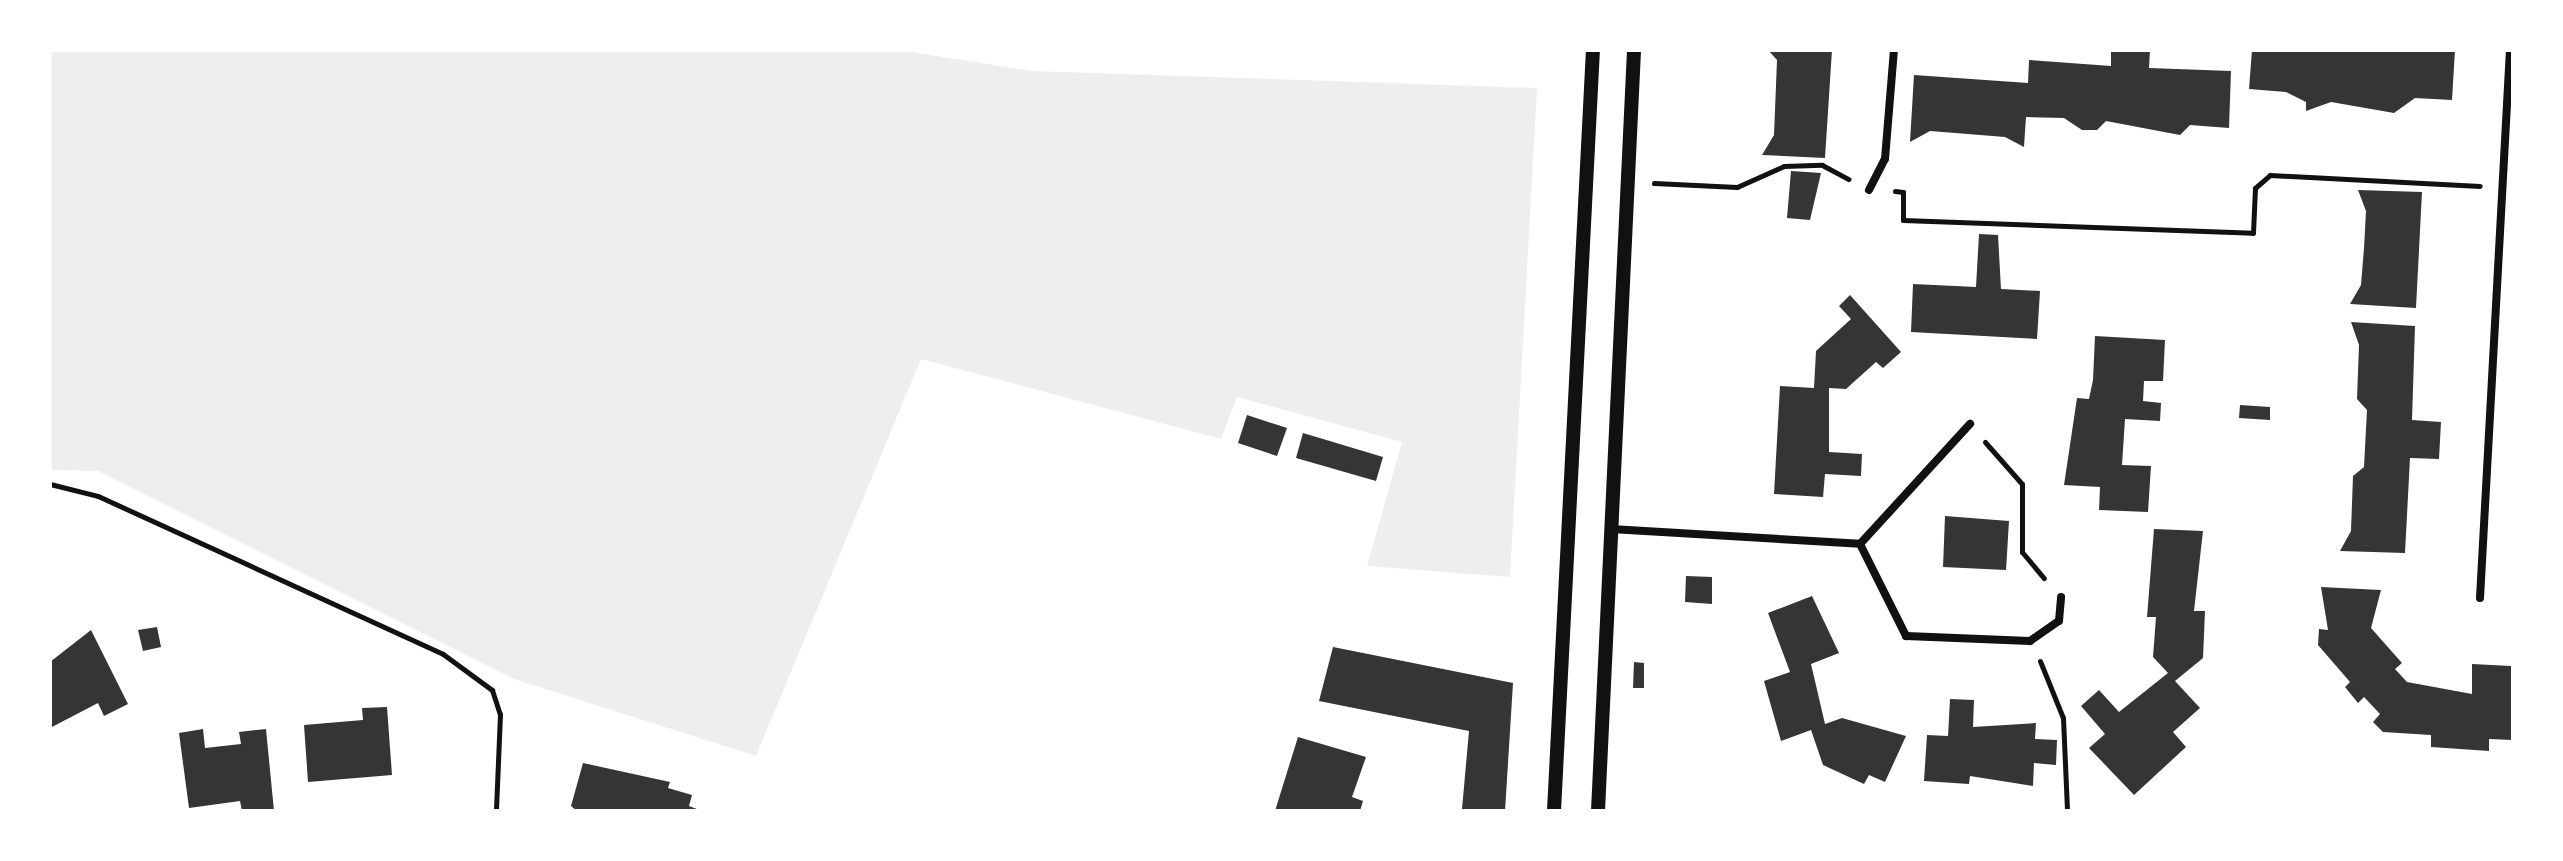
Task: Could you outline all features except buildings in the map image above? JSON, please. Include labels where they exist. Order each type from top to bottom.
[{"type":"street","points":[[1554,811],[1593,50]]},
{"type":"street","points":[[1598,811],[1634,50]]},
{"type":"street","points":[[1869,190],[1885,159],[1894,50]]},
{"type":"street","points":[[2480,598],[2510,50]]},
{"type":"street","points":[[1860,544],[1970,424]]},
{"type":"street","points":[[1611,529],[1860,544]]},
{"type":"street","points":[[1860,544],[1906,636],[2030,641],[2059,621],[2061,597]]},
{"type":"path","points":[[1628,182],[1737,187],[1784,166],[1822,165],[1869,190],[1903,192],[1903,220],[2253,233],[2255,188],[2270,175],[2504,187]]},
{"type":"path","points":[[1970,424],[2022,484],[2022,552],[2061,597]]},
{"type":"path","points":[[50,484],[98,496],[443,654],[492,690],[500,714],[496,811]]},
{"type":"path","points":[[2030,641],[2063,718],[2067,811]]},
{"type":"shaded area","points":[[50,50],[900,50],[1031,71],[1537,88],[1510,577],[1367,566],[1402,442],[1237,397],[1221,439],[921,359],[756,756],[514,679],[98,471],[50,470]]}]
